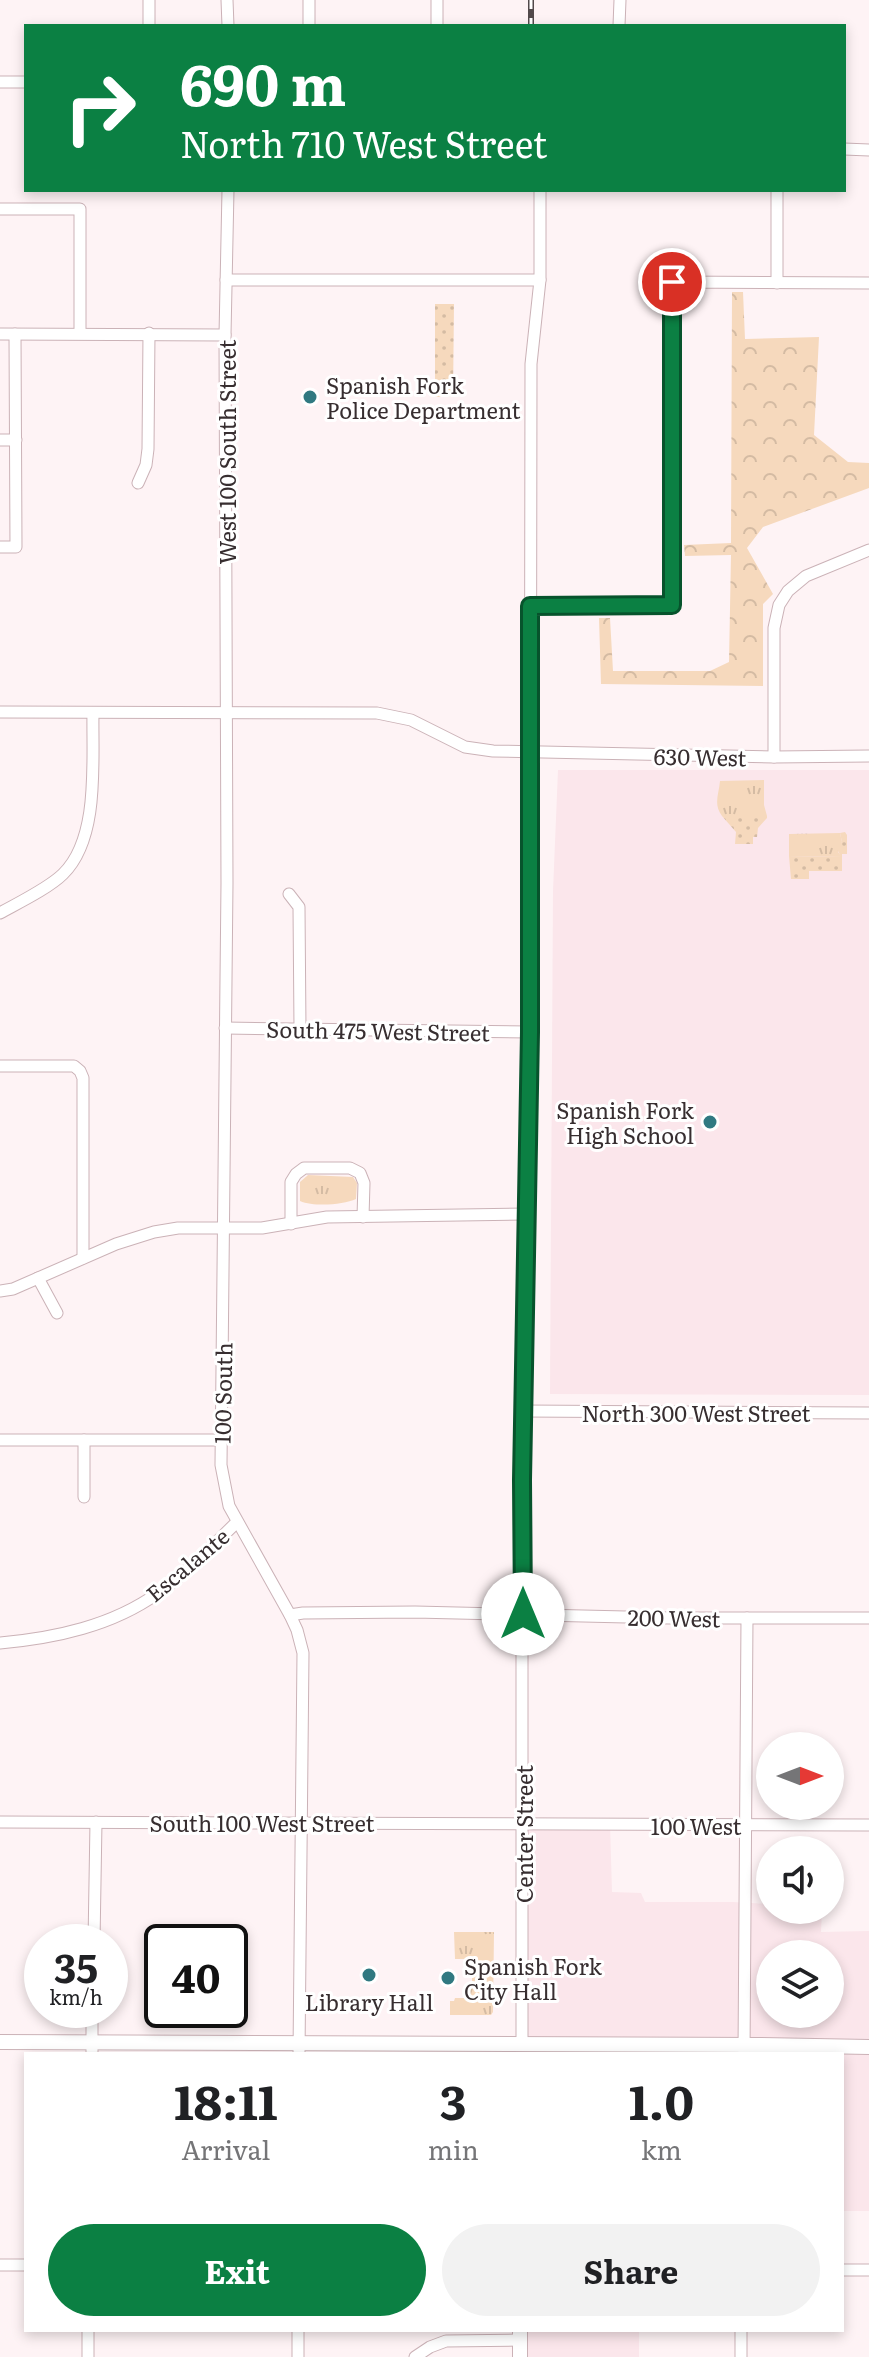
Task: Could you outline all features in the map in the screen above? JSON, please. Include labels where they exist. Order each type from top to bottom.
[{"type":"main road","points":[[0,2042],[92,2048],[869,2047]]},
{"type":"main road","points":[[520,2335],[520,2357]]},
{"type":"street","points":[[149,0],[149,24]]},
{"type":"street","points":[[227,0],[228,24]]},
{"type":"street","points":[[309,0],[309,24]]},
{"type":"street","points":[[437,0],[437,24]]},
{"type":"street","points":[[619,24],[620,0]]},
{"type":"street","points":[[0,82],[24,82]]},
{"type":"street","points":[[846,149],[869,150]]},
{"type":"street","name":"West 100 South Street","points":[[227,713],[225,335],[228,192]]},
{"type":"street","name":"Center Street","points":[[522,2049],[523,1411],[530,1032],[531,364],[540,280],[540,192]]},
{"type":"street","points":[[777,192],[777,283]]},
{"type":"street","points":[[0,209],[80,209],[80,333]]},
{"type":"street","points":[[226,280],[540,280]]},
{"type":"street","points":[[530,606],[672,605],[672,282],[869,283]]},
{"type":"street","points":[[138,483],[146,465],[148,449],[149,333]]},
{"type":"street","points":[[0,334],[225,335]]},
{"type":"street","points":[[0,547],[16,547],[15,334]]},
{"type":"street","points":[[0,440],[16,440]]},
{"type":"street","points":[[774,757],[776,613],[783,598],[806,576],[869,550]]},
{"type":"street","name":"630 West","points":[[0,712],[377,713],[411,720],[465,747],[531,753],[869,756]]},
{"type":"street","points":[[0,913],[64,874],[80,849],[91,808],[93,713]]},
{"type":"street","name":"100 South","points":[[227,713],[221,1465],[229,1506],[290,1615],[303,1653],[299,2049]]},
{"type":"street","points":[[289,894],[299,907],[300,1029]]},
{"type":"street","name":"South 475 West Street","points":[[225,1028],[530,1032]]},
{"type":"street","points":[[0,1066],[66,1064],[80,1071],[83,1078],[83,1258]]},
{"type":"street","points":[[291,1224],[291,1182],[304,1168],[350,1168],[360,1173],[364,1183],[363,1217]]},
{"type":"street","points":[[0,1291],[13,1289],[116,1244],[178,1228],[262,1228],[327,1217],[527,1214]]},
{"type":"street","points":[[38,1278],[57,1313]]},
{"type":"street","name":"North 300 West Street","points":[[523,1411],[869,1413]]},
{"type":"street","points":[[0,1440],[221,1440]]},
{"type":"street","points":[[84,1440],[84,1497]]},
{"type":"street","name":"Escalante","points":[[0,1643],[59,1635],[112,1618],[157,1594],[237,1522]]},
{"type":"street","name":"200 West","points":[[290,1615],[479,1613],[869,1618]]},
{"type":"street","points":[[745,2049],[743,1951],[747,1618]]},
{"type":"street","name":"South 100 West Street","points":[[0,1822],[523,1823]]},
{"type":"street","points":[[94,1924],[96,1822]]},
{"type":"street","name":"100 West","points":[[523,1823],[869,1825]]},
{"type":"street","points":[[0,2265],[24,2265]]},
{"type":"street","points":[[844,2270],[869,2270]]},
{"type":"street","points":[[88,2332],[88,2357]]},
{"type":"street","points":[[298,2332],[298,2357]]},
{"type":"street","points":[[741,2332],[741,2357]]},
{"type":"street","points":[[415,2357],[446,2341],[520,2335]]},
{"type":"shaded area","name":"Spanish Fork High School","points":[[558,770],[869,770],[869,1395],[550,1394],[553,891]]},
{"type":"shaded area","points":[[523,1823],[610,1824],[612,1892],[641,1893],[645,1902],[756,1903],[756,1924],[821,1924],[821,1932],[869,1931],[869,2211],[844,2211],[844,2052],[522,2052]]},
{"type":"shaded area","points":[[520,2332],[639,2332],[639,2357],[520,2357]]},
{"type":"green space","points":[[732,292],[743,292],[745,339],[819,337],[814,435],[848,462],[869,463],[869,488],[763,527],[747,548],[773,594],[763,604],[763,686],[601,684],[599,618],[610,618],[613,671],[710,671],[729,662],[731,555],[685,556],[684,545],[731,543]]},
{"type":"green space","points":[[435,304],[454,304],[453,397],[435,397]]},
{"type":"green space","points":[[764,780],[767,816],[722,816],[717,803],[720,781]]},
{"type":"green space","points":[[722,816],[767,818],[758,828],[757,837],[753,837],[753,844],[735,844],[736,832]]},
{"type":"green space","points":[[845,832],[847,854],[842,854],[842,871],[809,871],[809,879],[791,879],[789,856],[841,857],[837,849],[842,842],[840,833]]},
{"type":"green space","points":[[840,833],[842,842],[838,852],[842,857],[789,856],[789,834]]},
{"type":"green space","points":[[308,1175],[353,1177],[357,1183],[356,1199],[328,1204],[300,1201],[300,1182]]},
{"type":"green space","points":[[454,1932],[494,1932],[491,2015],[450,2015],[450,2001],[468,1998],[468,1985],[472,1985],[468,1959],[455,1959]]},
{"type":"railway","points":[[531,0],[531,24]]},
{"type":"place","name":"Spanish Fork Police Department","points":[[310,397]]},
{"type":"place","name":"Spanish Fork High School","points":[[710,1122]]},
{"type":"place","name":"Library Hall","points":[[369,1975]]},
{"type":"place","name":"Spanish Fork City Hall","points":[[448,1978]]},
{"type":"route","points":[[523,1614],[522,1480],[530,1032],[530,606],[672,605],[672,282]]}]
